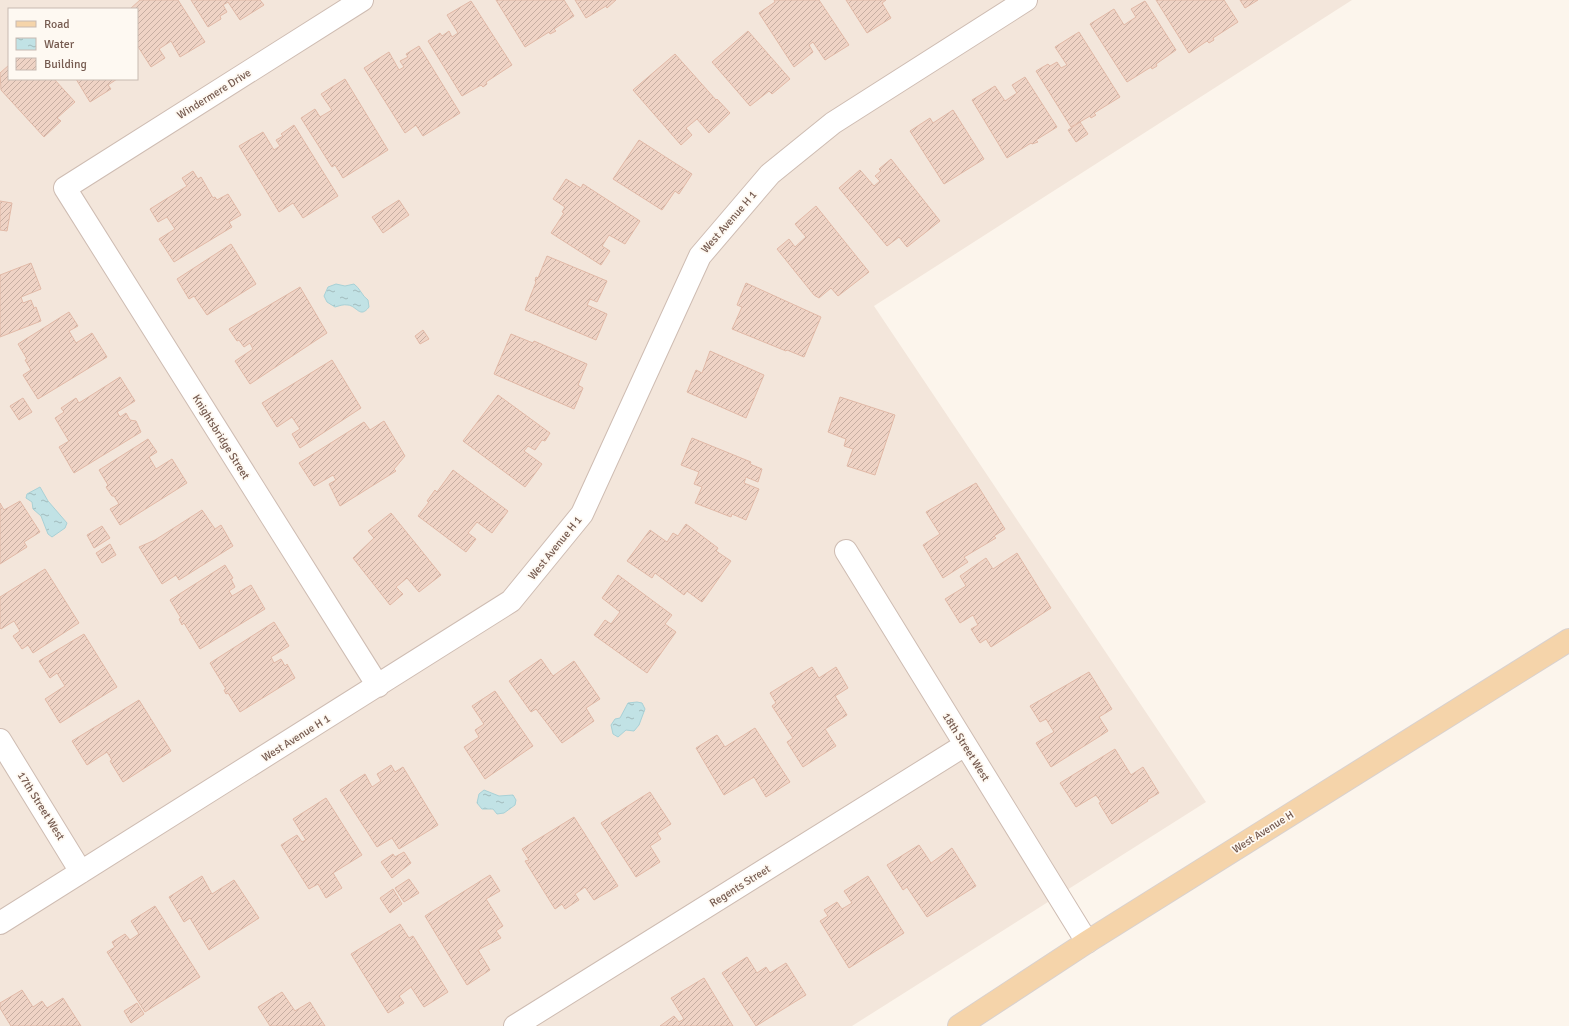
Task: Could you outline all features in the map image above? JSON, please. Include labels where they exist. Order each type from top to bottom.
[{"type":"main road","name":"West Avenue H","points":[[959,1026],[1087,942],[1569,640]]},
{"type":"street","name":"Windermere Drive","points":[[65,188],[362,0]]},
{"type":"street","name":"West Avenue H 1","points":[[0,923],[511,601],[582,514],[700,256],[770,174],[833,123],[1026,0]]},
{"type":"street","name":"Knightsbridge Street","points":[[65,188],[378,686]]},
{"type":"street","name":"18th Street West","points":[[846,551],[1087,942]]},
{"type":"street","name":"17th Street West","points":[[0,740],[81,872]]},
{"type":"street","name":"Regents Street","points":[[515,1026],[965,746]]},
{"type":"shaded area","points":[[0,0],[1352,0],[874,306],[1206,802],[852,1026],[0,1026]]},
{"type":"water","points":[[336,284],[345,286],[354,284],[368,300],[369,307],[361,312],[348,305],[335,307],[327,302],[324,296],[328,287]]},
{"type":"water","points":[[40,487],[48,501],[67,523],[65,528],[52,537],[48,534],[41,516],[33,509],[32,502],[26,498],[27,494]]},
{"type":"water","points":[[628,703],[642,703],[645,709],[639,725],[634,731],[626,730],[618,737],[613,734],[611,725],[615,719],[620,718]]},
{"type":"water","points":[[484,790],[499,796],[513,795],[516,800],[515,805],[504,813],[497,814],[493,809],[482,809],[477,803],[479,794]]},
{"type":"building","points":[[140,0],[178,0],[205,42],[180,57],[171,41],[159,49],[165,58],[151,67],[138,47],[138,8],[131,8]]},
{"type":"building","points":[[191,0],[260,0],[264,5],[240,20],[228,2],[223,5],[227,12],[220,16],[221,19],[208,27]]},
{"type":"building","points":[[496,0],[564,0],[574,16],[554,29],[556,31],[550,34],[549,32],[525,47]]},
{"type":"building","points":[[575,0],[616,0],[607,8],[606,6],[586,18]]},
{"type":"building","points":[[774,0],[819,0],[849,45],[825,60],[813,42],[809,45],[813,52],[794,67],[759,13],[775,2]]},
{"type":"building","points":[[846,0],[886,0],[882,3],[891,18],[867,33]]},
{"type":"building","points":[[1156,0],[1224,0],[1238,22],[1213,38],[1214,40],[1209,43],[1207,41],[1189,53]]},
{"type":"building","points":[[1240,0],[1258,0],[1245,8]]},
{"type":"building","points":[[471,1],[512,65],[486,82],[487,84],[483,87],[481,85],[462,96],[428,41],[440,33],[442,36],[449,31],[452,37],[458,33],[447,15]]},
{"type":"building","points":[[1145,1],[1176,50],[1156,64],[1157,66],[1152,69],[1151,67],[1127,82],[1090,24],[1114,9],[1124,25],[1136,17],[1131,9]]},
{"type":"building","points":[[748,31],[790,79],[772,94],[769,91],[750,106],[712,62]]},
{"type":"building","points":[[1079,32],[1120,97],[1094,113],[1096,115],[1091,118],[1090,116],[1071,127],[1036,71],[1048,64],[1050,66],[1057,62],[1061,68],[1067,65],[1055,47]]},
{"type":"building","points":[[419,46],[460,113],[423,136],[416,125],[405,133],[364,68],[389,52],[399,70],[404,67],[400,61],[408,57],[406,54]]},
{"type":"building","points":[[675,54],[716,100],[717,99],[730,113],[709,133],[697,119],[686,128],[692,135],[681,145],[633,90]]},
{"type":"building","points":[[8,66],[8,80],[55,80],[75,102],[57,118],[61,121],[44,137],[1,90],[0,73]]},
{"type":"building","points":[[1025,77],[1057,127],[1036,140],[1038,142],[1031,143],[1007,158],[972,100],[995,86],[1005,101],[1017,93],[1012,85]]},
{"type":"building","points":[[345,79],[388,150],[343,178],[335,165],[332,167],[301,118],[315,109],[320,117],[332,110],[321,94]]},
{"type":"building","points":[[77,80],[116,80],[108,85],[111,89],[90,102]]},
{"type":"building","points":[[953,110],[984,159],[944,184],[910,131],[930,118],[933,123]]},
{"type":"building","points":[[1080,122],[1088,134],[1076,142],[1068,130]]},
{"type":"building","points":[[294,125],[338,196],[303,218],[293,203],[279,212],[239,146],[263,132],[274,150],[280,146],[276,140],[283,136],[281,134]]},
{"type":"building","points":[[639,140],[692,174],[679,194],[675,191],[662,210],[613,179]]},
{"type":"building","points":[[891,159],[940,221],[907,247],[899,237],[887,246],[839,188],[860,170],[874,186],[880,181],[875,176],[881,171],[879,169]]},
{"type":"building","points":[[193,171],[198,179],[201,177],[213,198],[215,197],[217,200],[228,194],[241,215],[229,222],[232,227],[174,262],[159,239],[175,229],[167,217],[158,222],[150,209],[187,186],[182,178]]},
{"type":"building","points":[[566,179],[581,188],[583,184],[640,221],[625,244],[609,235],[602,246],[610,251],[601,265],[551,233],[564,213],[562,212],[565,207],[553,199]]},
{"type":"building","points":[[399,200],[409,215],[383,233],[372,217]]},
{"type":"building","points":[[0,201],[12,203],[7,231],[0,230]]},
{"type":"building","points":[[816,206],[869,272],[838,296],[831,288],[819,298],[814,295],[777,249],[789,239],[795,247],[806,237],[795,224]]},
{"type":"building","points":[[231,244],[256,284],[207,315],[194,296],[189,299],[177,279]]},
{"type":"building","points":[[547,256],[607,281],[597,302],[590,299],[587,305],[607,314],[596,340],[525,310],[536,282],[536,277],[538,278]]},
{"type":"building","points":[[31,263],[41,289],[21,297],[23,303],[31,300],[34,308],[36,307],[41,321],[0,337],[0,275]]},
{"type":"building","points":[[746,283],[821,317],[804,357],[732,329],[742,307],[737,305]]},
{"type":"building","points":[[300,287],[327,333],[250,384],[235,361],[253,349],[250,343],[244,347],[239,340],[237,341],[229,329]]},
{"type":"building","points":[[69,312],[78,326],[69,331],[76,343],[92,333],[107,357],[38,399],[23,375],[31,370],[25,360],[27,359],[18,344]]},
{"type":"building","points":[[423,330],[429,339],[420,344],[415,336]]},
{"type":"building","points":[[511,334],[533,343],[534,341],[587,364],[578,385],[583,388],[574,409],[494,374]]},
{"type":"building","points":[[710,351],[764,375],[746,418],[687,392],[696,370],[702,373]]},
{"type":"building","points":[[332,360],[361,408],[300,448],[292,434],[300,429],[292,417],[277,427],[262,403]]},
{"type":"building","points":[[120,377],[135,401],[117,412],[120,417],[126,413],[130,420],[136,421],[141,432],[74,473],[59,447],[69,441],[55,418],[64,412],[61,408],[76,398],[79,403]]},
{"type":"building","points":[[498,395],[550,433],[545,441],[542,440],[535,450],[528,446],[524,451],[542,464],[525,487],[463,441]]},
{"type":"building","points":[[840,397],[895,415],[875,475],[847,466],[853,449],[844,446],[846,439],[828,432]]},
{"type":"building","points":[[23,398],[32,412],[19,420],[10,406]]},
{"type":"building","points":[[384,421],[405,456],[394,469],[396,471],[340,506],[329,484],[336,480],[333,475],[314,486],[299,463],[364,422],[370,430]]},
{"type":"building","points":[[692,438],[751,462],[750,464],[762,469],[758,482],[746,477],[744,483],[759,489],[746,520],[732,514],[731,517],[695,503],[702,487],[694,484],[699,472],[681,465]]},
{"type":"building","points":[[148,439],[157,452],[149,457],[156,469],[172,459],[187,483],[120,525],[110,509],[119,504],[106,487],[108,485],[99,470]]},
{"type":"building","points":[[453,470],[508,511],[492,533],[477,522],[468,533],[476,539],[466,552],[418,516],[429,502],[427,501],[435,490],[437,492]]},
{"type":"building","points":[[976,483],[1005,529],[994,536],[996,538],[964,557],[968,562],[943,578],[923,545],[940,534],[926,512]]},
{"type":"building","points":[[20,501],[40,532],[24,542],[27,547],[0,564],[0,503],[4,510]]},
{"type":"building","points":[[202,510],[215,529],[221,525],[233,546],[179,580],[176,575],[162,584],[139,547],[155,540]]},
{"type":"building","points":[[391,513],[441,575],[419,592],[407,578],[396,587],[403,594],[390,605],[353,558],[374,538],[368,531]]},
{"type":"building","points":[[686,524],[718,548],[716,551],[731,561],[702,602],[687,591],[684,595],[655,573],[652,578],[627,561],[650,530],[667,542],[673,533],[678,536]]},
{"type":"building","points":[[102,526],[110,538],[94,548],[87,535]]},
{"type":"building","points":[[110,544],[116,555],[102,563],[96,553]]},
{"type":"building","points":[[1017,553],[1051,608],[991,647],[986,639],[980,643],[971,629],[978,625],[973,615],[960,623],[945,599],[966,586],[960,576],[986,558],[993,569]]},
{"type":"building","points":[[225,565],[233,578],[231,579],[235,587],[229,591],[232,596],[251,585],[265,609],[200,649],[184,623],[182,625],[179,619],[181,618],[170,600]]},
{"type":"building","points":[[45,569],[79,623],[33,653],[28,645],[22,649],[13,636],[20,631],[14,621],[1,629],[0,628],[0,597]]},
{"type":"building","points":[[618,575],[672,615],[665,624],[676,632],[647,673],[594,635],[605,620],[611,624],[620,612],[602,598]]},
{"type":"building","points":[[274,622],[289,646],[271,657],[274,663],[281,659],[285,666],[287,664],[295,678],[240,712],[228,693],[226,694],[224,690],[226,689],[210,663]]},
{"type":"building","points":[[84,634],[117,687],[60,723],[45,699],[65,686],[57,673],[50,678],[39,661]]},
{"type":"building","points":[[541,659],[553,676],[574,661],[600,699],[586,708],[594,721],[562,743],[536,709],[531,712],[509,681]]},
{"type":"building","points":[[812,667],[819,678],[836,667],[848,688],[835,696],[847,715],[825,729],[836,746],[803,767],[787,742],[793,738],[772,706],[776,703],[770,693]]},
{"type":"building","points":[[1089,672],[1112,709],[1099,717],[1108,731],[1051,767],[1036,743],[1054,732],[1046,719],[1040,722],[1030,706]]},
{"type":"building","points":[[495,691],[533,746],[485,779],[464,747],[479,737],[475,730],[484,724],[472,706]]},
{"type":"building","points":[[139,700],[171,751],[123,782],[110,761],[112,760],[107,752],[87,765],[72,741]]},
{"type":"building","points":[[755,728],[790,782],[766,797],[754,777],[724,795],[696,748],[717,735],[725,747]]},
{"type":"building","points":[[1115,749],[1131,775],[1143,767],[1159,793],[1112,824],[1099,803],[1101,802],[1096,795],[1076,807],[1060,783]]},
{"type":"building","points":[[391,765],[395,772],[403,767],[438,825],[399,849],[392,838],[377,847],[340,790],[365,774],[372,787],[381,781],[377,774]]},
{"type":"building","points":[[650,792],[671,824],[657,833],[661,839],[650,846],[660,862],[636,877],[601,823]]},
{"type":"building","points":[[326,798],[362,855],[333,873],[342,888],[326,898],[318,884],[309,889],[281,845],[297,835],[302,842],[306,840],[293,819]]},
{"type":"building","points":[[574,817],[618,886],[594,900],[585,887],[575,894],[579,900],[565,909],[562,904],[555,909],[525,861],[529,860],[522,849]]},
{"type":"building","points":[[919,845],[931,863],[952,848],[976,886],[927,917],[907,887],[903,890],[887,865]]},
{"type":"building","points":[[404,852],[411,863],[392,878],[381,862],[393,854],[395,857]]},
{"type":"building","points":[[490,875],[500,891],[486,899],[503,926],[496,931],[501,938],[478,950],[490,970],[467,985],[425,916]]},
{"type":"building","points":[[202,876],[212,894],[234,880],[259,918],[209,950],[190,918],[184,922],[169,897]]},
{"type":"building","points":[[868,876],[904,933],[849,968],[820,921],[828,916],[824,910],[837,902],[842,909],[852,903],[844,891]]},
{"type":"building","points":[[409,879],[419,893],[404,902],[395,888]]},
{"type":"building","points":[[393,889],[402,904],[390,913],[380,898]]},
{"type":"building","points":[[155,906],[200,977],[145,1012],[107,952],[115,947],[112,942],[125,934],[130,940],[139,934],[131,921]]},
{"type":"building","points":[[400,924],[409,938],[413,936],[448,992],[424,1007],[411,987],[399,996],[404,1003],[388,1013],[351,954]]},
{"type":"building","points":[[747,957],[757,973],[766,967],[770,973],[786,963],[806,995],[756,1026],[722,973]]},
{"type":"building","points":[[704,978],[733,1026],[660,1026],[674,1016],[679,1022],[684,1019],[671,998]]},
{"type":"building","points":[[22,990],[33,1007],[42,1001],[47,1008],[63,998],[81,1026],[11,1026],[0,1008],[0,1003]]},
{"type":"building","points":[[282,992],[295,1011],[310,1002],[325,1026],[270,1026],[258,1007]]},
{"type":"building","points":[[137,1003],[144,1014],[131,1023],[124,1011]]}]
